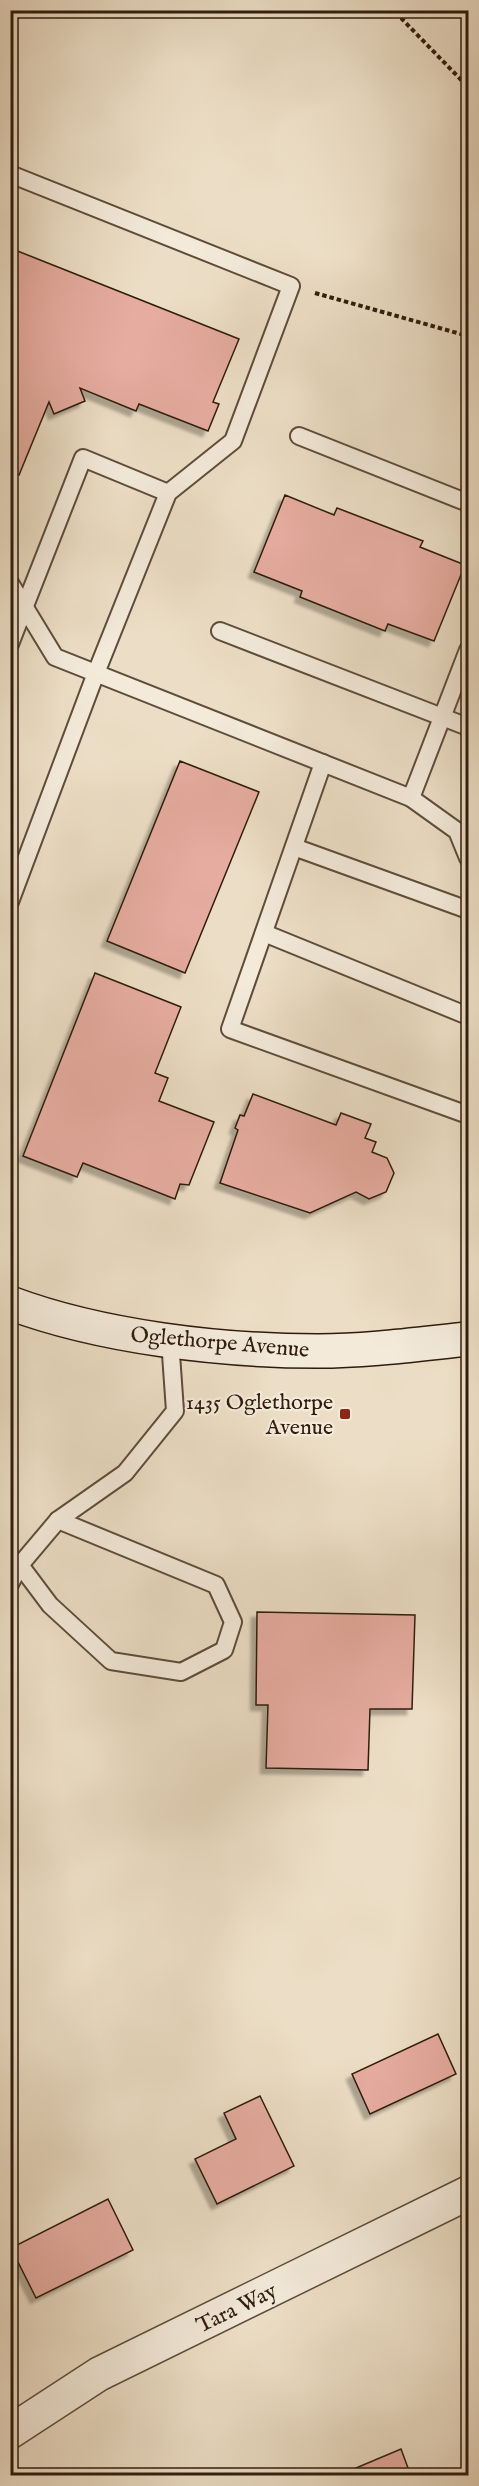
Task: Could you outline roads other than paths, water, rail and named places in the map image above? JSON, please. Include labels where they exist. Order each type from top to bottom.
[{"type":"street","name":"Oglethorpe Avenue","points":[[10,1304],[102,1329],[229,1347],[318,1351],[468,1339]]},
{"type":"street","name":"Tara Way","points":[[10,2432],[99,2374],[468,2193]]},
{"type":"lane","points":[[10,174],[291,286],[233,441],[168,493],[96,673],[10,902]]},
{"type":"lane","points":[[299,436],[468,503]]},
{"type":"lane","points":[[10,644],[83,458],[168,493]]},
{"type":"lane","points":[[10,583],[55,657],[411,798],[457,831],[468,858]]},
{"type":"lane","points":[[220,631],[468,727]]},
{"type":"lane","points":[[411,798],[468,650]]},
{"type":"lane","points":[[323,763],[230,1029],[468,1116]]},
{"type":"lane","points":[[294,847],[468,910]]},
{"type":"lane","points":[[264,933],[468,1016]]},
{"type":"lane","points":[[10,1584],[20,1565],[58,1520],[125,1473],[175,1410],[170,1340]]},
{"type":"lane","points":[[20,1565],[50,1605],[111,1661],[181,1672],[224,1650],[233,1622],[216,1585],[58,1520]]},
{"type":"place","name":"1435 Oglethorpe Avenue","points":[[345,1414]]}]
